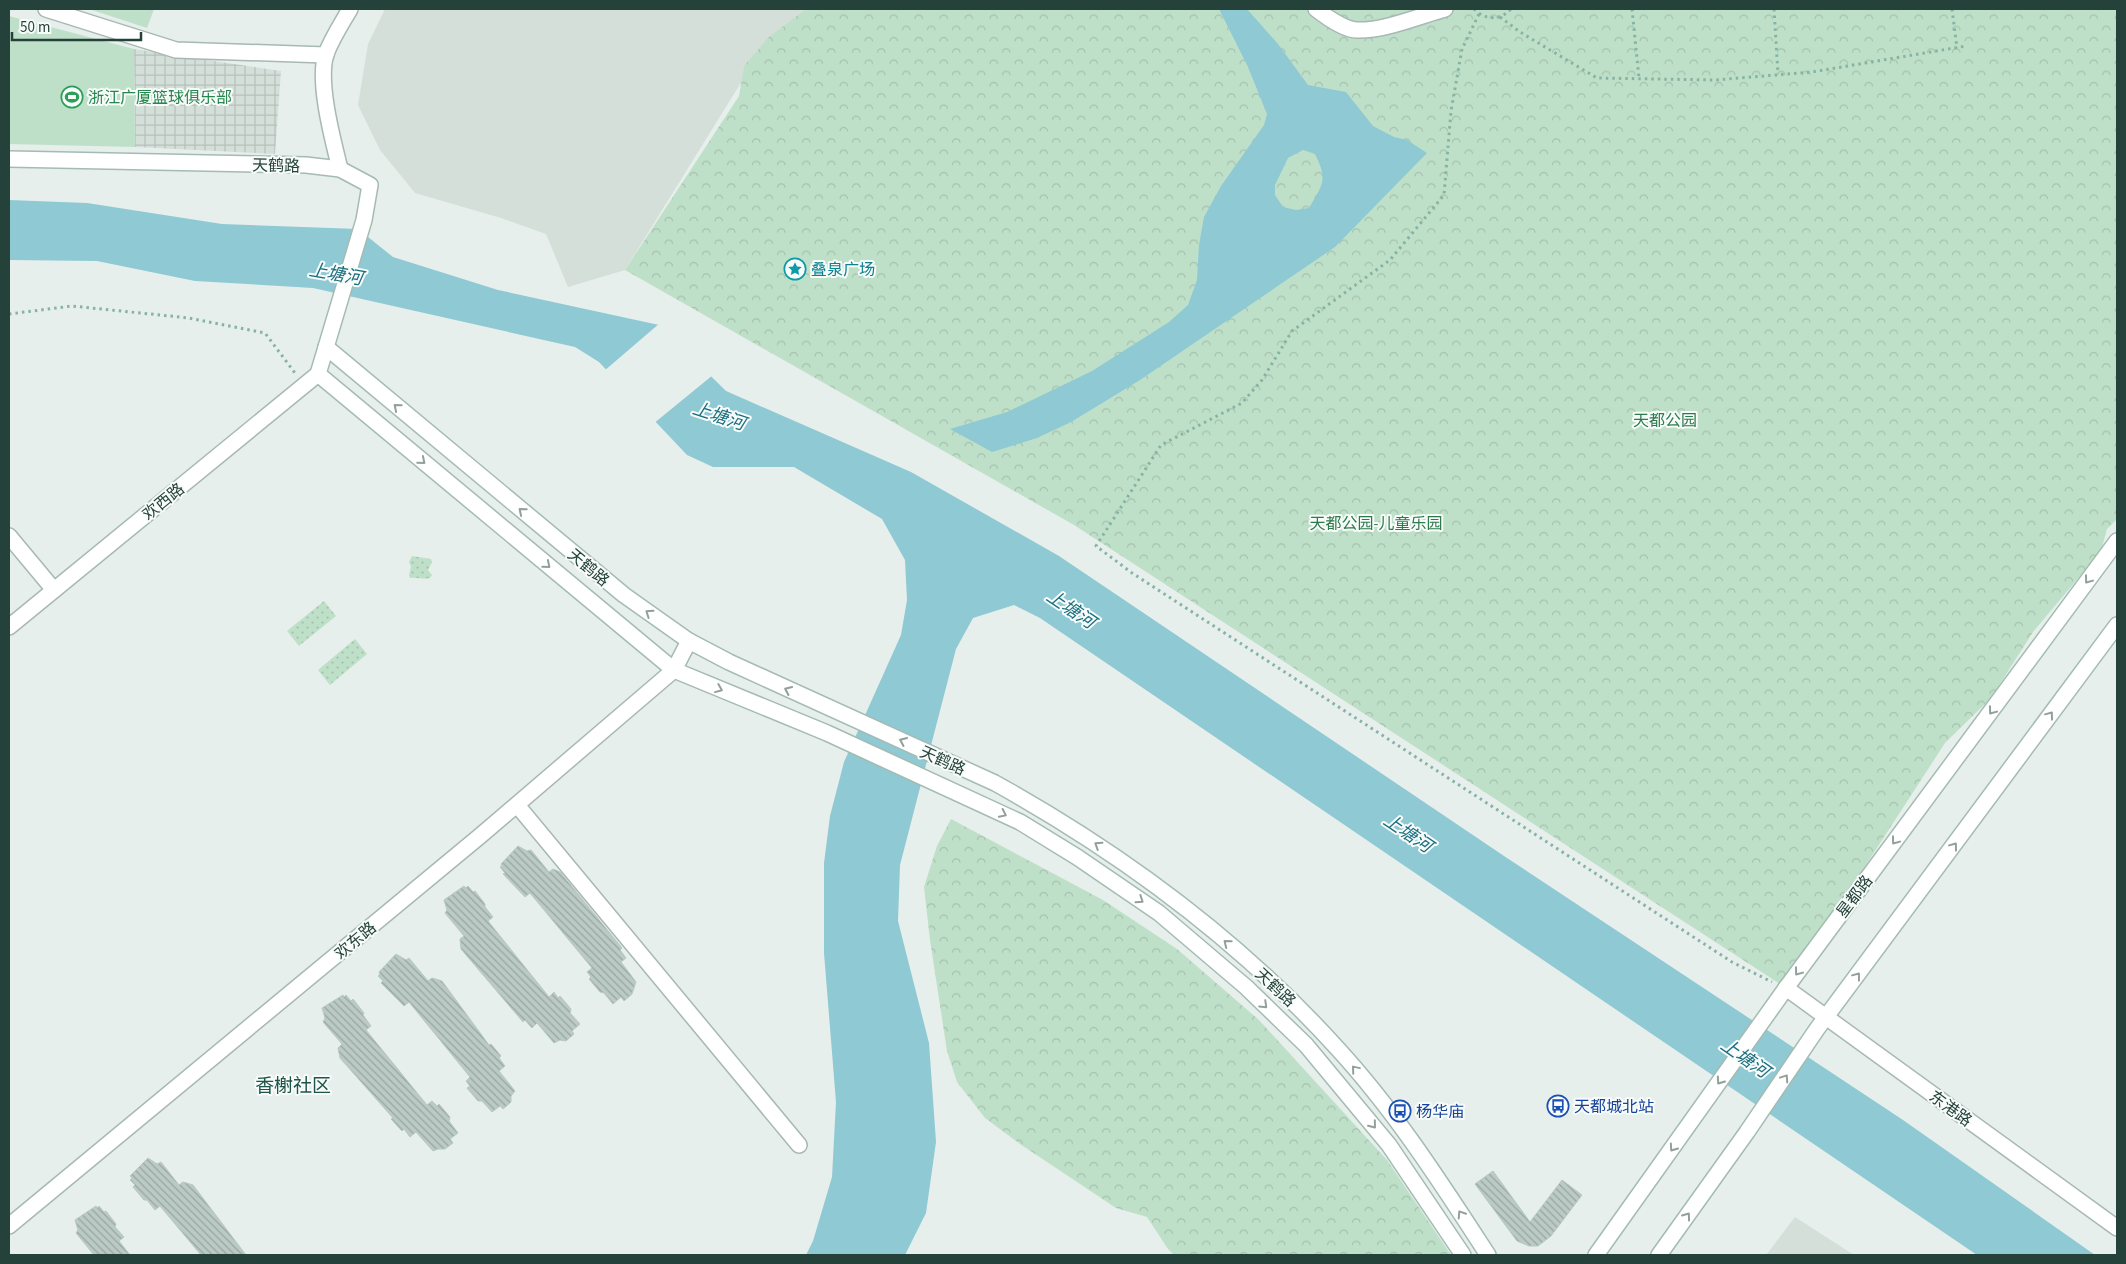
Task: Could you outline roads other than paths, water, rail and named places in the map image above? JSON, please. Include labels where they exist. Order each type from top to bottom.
[{"type":"main road","points":[[46,9],[176,50],[326,55]]},
{"type":"main road","points":[[340,169],[328,123],[324,80],[326,55],[350,9]]},
{"type":"main road","points":[[1316,9],[1328,18],[1355,30],[1378,28],[1445,9]]},
{"type":"main road","name":"天鹤路","points":[[9,159],[306,165],[340,169],[370,185],[364,220],[318,374],[674,670],[827,733],[959,792],[1020,822],[1159,913],[1246,987],[1306,1045],[1389,1145],[1463,1255]]},
{"type":"main road","name":"天鹤路","points":[[326,347],[624,596],[688,641],[832,710],[995,783],[1036,806],[1128,864],[1242,956],[1286,995],[1338,1048],[1392,1115],[1432,1169],[1488,1255]]},
{"type":"main road","name":"欢西路","points":[[9,627],[318,374]]},
{"type":"main road","points":[[9,536],[54,590]]},
{"type":"main road","name":"星都路","points":[[1596,1255],[1782,994],[2117,541]]},
{"type":"main road","points":[[1658,1255],[1822,1024],[2117,625]]},
{"type":"main road","name":"欢东路","points":[[9,1226],[517,805],[674,670],[688,641]]},
{"type":"main road","points":[[517,805],[799,1146]]},
{"type":"main road","name":"东港路","points":[[1782,994],[1822,1024],[2117,1228]]},
{"type":"water","points":[[1219,9],[1247,9],[1278,44],[1308,85],[1346,92],[1373,126],[1394,137],[1407,140],[1427,153],[1335,247],[1140,380],[1071,422],[1037,438],[992,452],[950,429],[1007,412],[1092,371],[1169,322],[1188,305],[1197,280],[1199,245],[1204,217],[1221,186],[1264,125],[1267,114],[1248,67]],"holes":[[[1303,150],[1315,154],[1323,176],[1318,193],[1309,208],[1296,210],[1283,207],[1275,195],[1275,185],[1288,158]]]},
{"type":"water","name":"上塘河","points":[[9,200],[87,203],[222,224],[358,229],[393,257],[498,290],[659,325],[726,391],[911,472],[1059,556],[1507,858],[1903,1120],[2095,1255],[1977,1255],[1040,618],[1014,605],[973,618],[956,649],[900,865],[898,921],[929,1043],[936,1142],[926,1213],[905,1255],[806,1255],[813,1241],[832,1177],[836,1102],[824,953],[824,863],[830,816],[844,762],[901,635],[907,600],[905,560],[882,519],[794,467],[713,467],[687,455],[599,362],[575,347],[313,288],[195,281],[97,261],[9,260]]},
{"type":"place","name":"浙江广厦篮球俱乐部","points":[[72,97]]},
{"type":"place","name":"叠泉广场","points":[[795,269]]},
{"type":"place","name":"天都城北站","points":[[1558,1106]]},
{"type":"place","name":"杨华庙","points":[[1400,1111]]},
{"type":"district","name":"香榭社区","points":[[293,1085]]},
{"type":"park label","name":"天都公园","points":[[1665,420]]},
{"type":"park label","name":"天都公园-儿童乐园","points":[[1376,523]]}]
